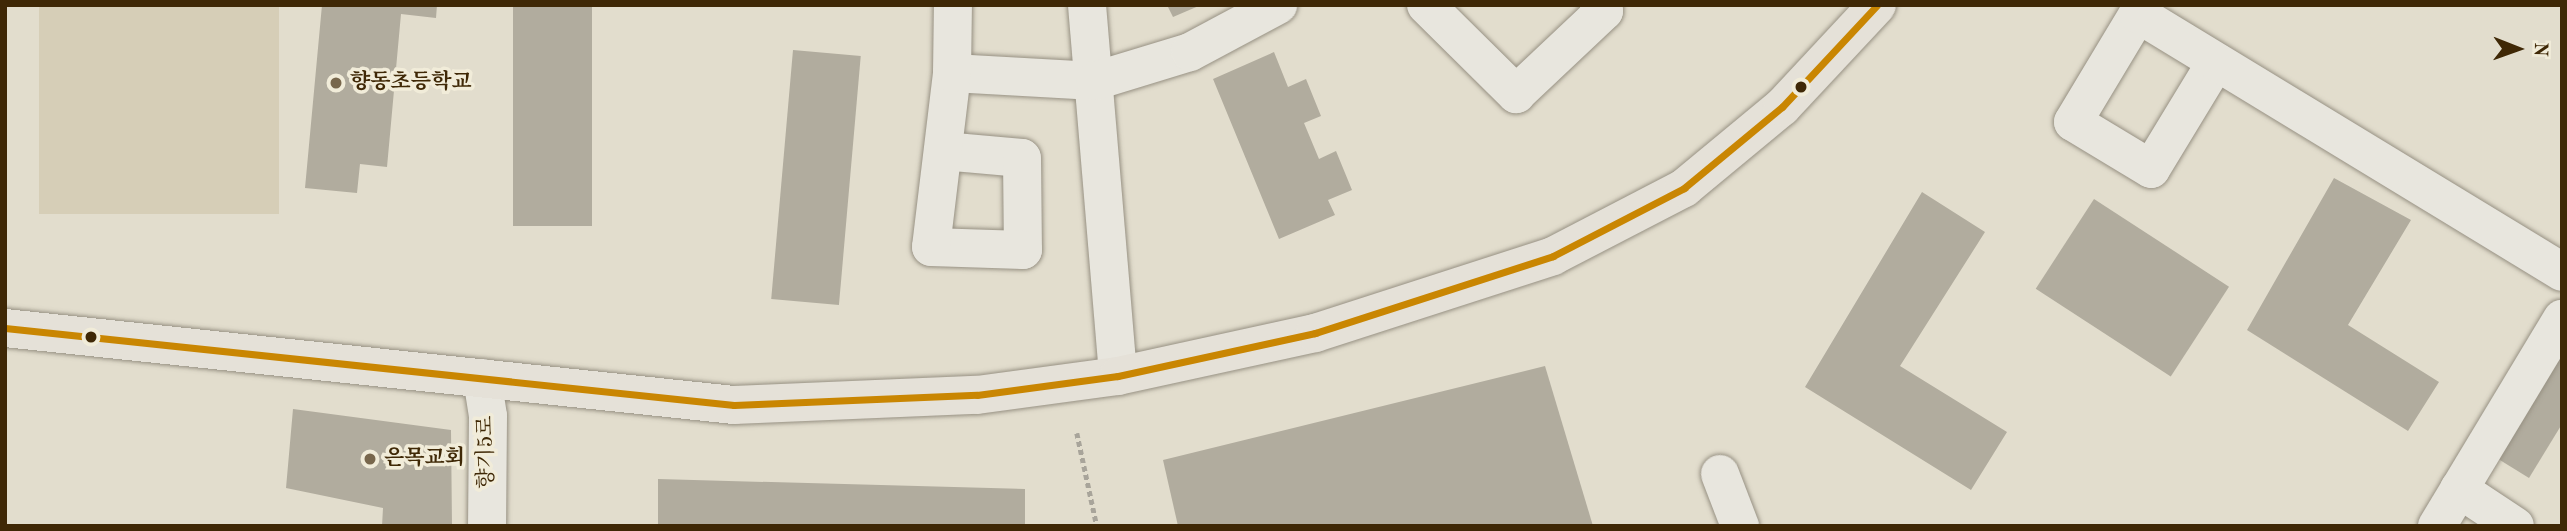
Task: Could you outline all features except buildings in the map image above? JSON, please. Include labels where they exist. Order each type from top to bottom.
[{"type":"main road","points":[[5,328],[734,405],[977,394],[1118,376],[1315,333],[1553,256],[1684,188],[1782,107],[1877,5]]},
{"type":"street","points":[[943,151],[951,73],[953,5]]},
{"type":"street","points":[[1087,5],[1118,376]]},
{"type":"street","points":[[951,73],[1095,81],[1190,52],[1279,5]]},
{"type":"street","points":[[1426,5],[1516,93],[1604,11],[1599,5]]},
{"type":"street","points":[[2216,62],[2562,272]]},
{"type":"street","points":[[2437,526],[2562,319]]},
{"type":"street","name":"향기5로","points":[[482,378],[488,416],[487,526]]},
{"type":"street","points":[[1720,474],[1740,526]]},
{"type":"street","points":[[2459,489],[2515,526]]},
{"type":"path","points":[[1077,433],[1097,526]]},
{"type":"shaded area","points":[[39,5],[279,5],[279,214],[39,214]]},
{"type":"transit line","points":[[5,328],[734,405],[977,395],[1118,376],[1315,333],[1553,256],[1684,188],[1782,107],[1877,5]]},
{"type":"place","name":"향동초등학교","points":[[336,83]]},
{"type":"place","name":"은목교회","points":[[370,459]]}]
